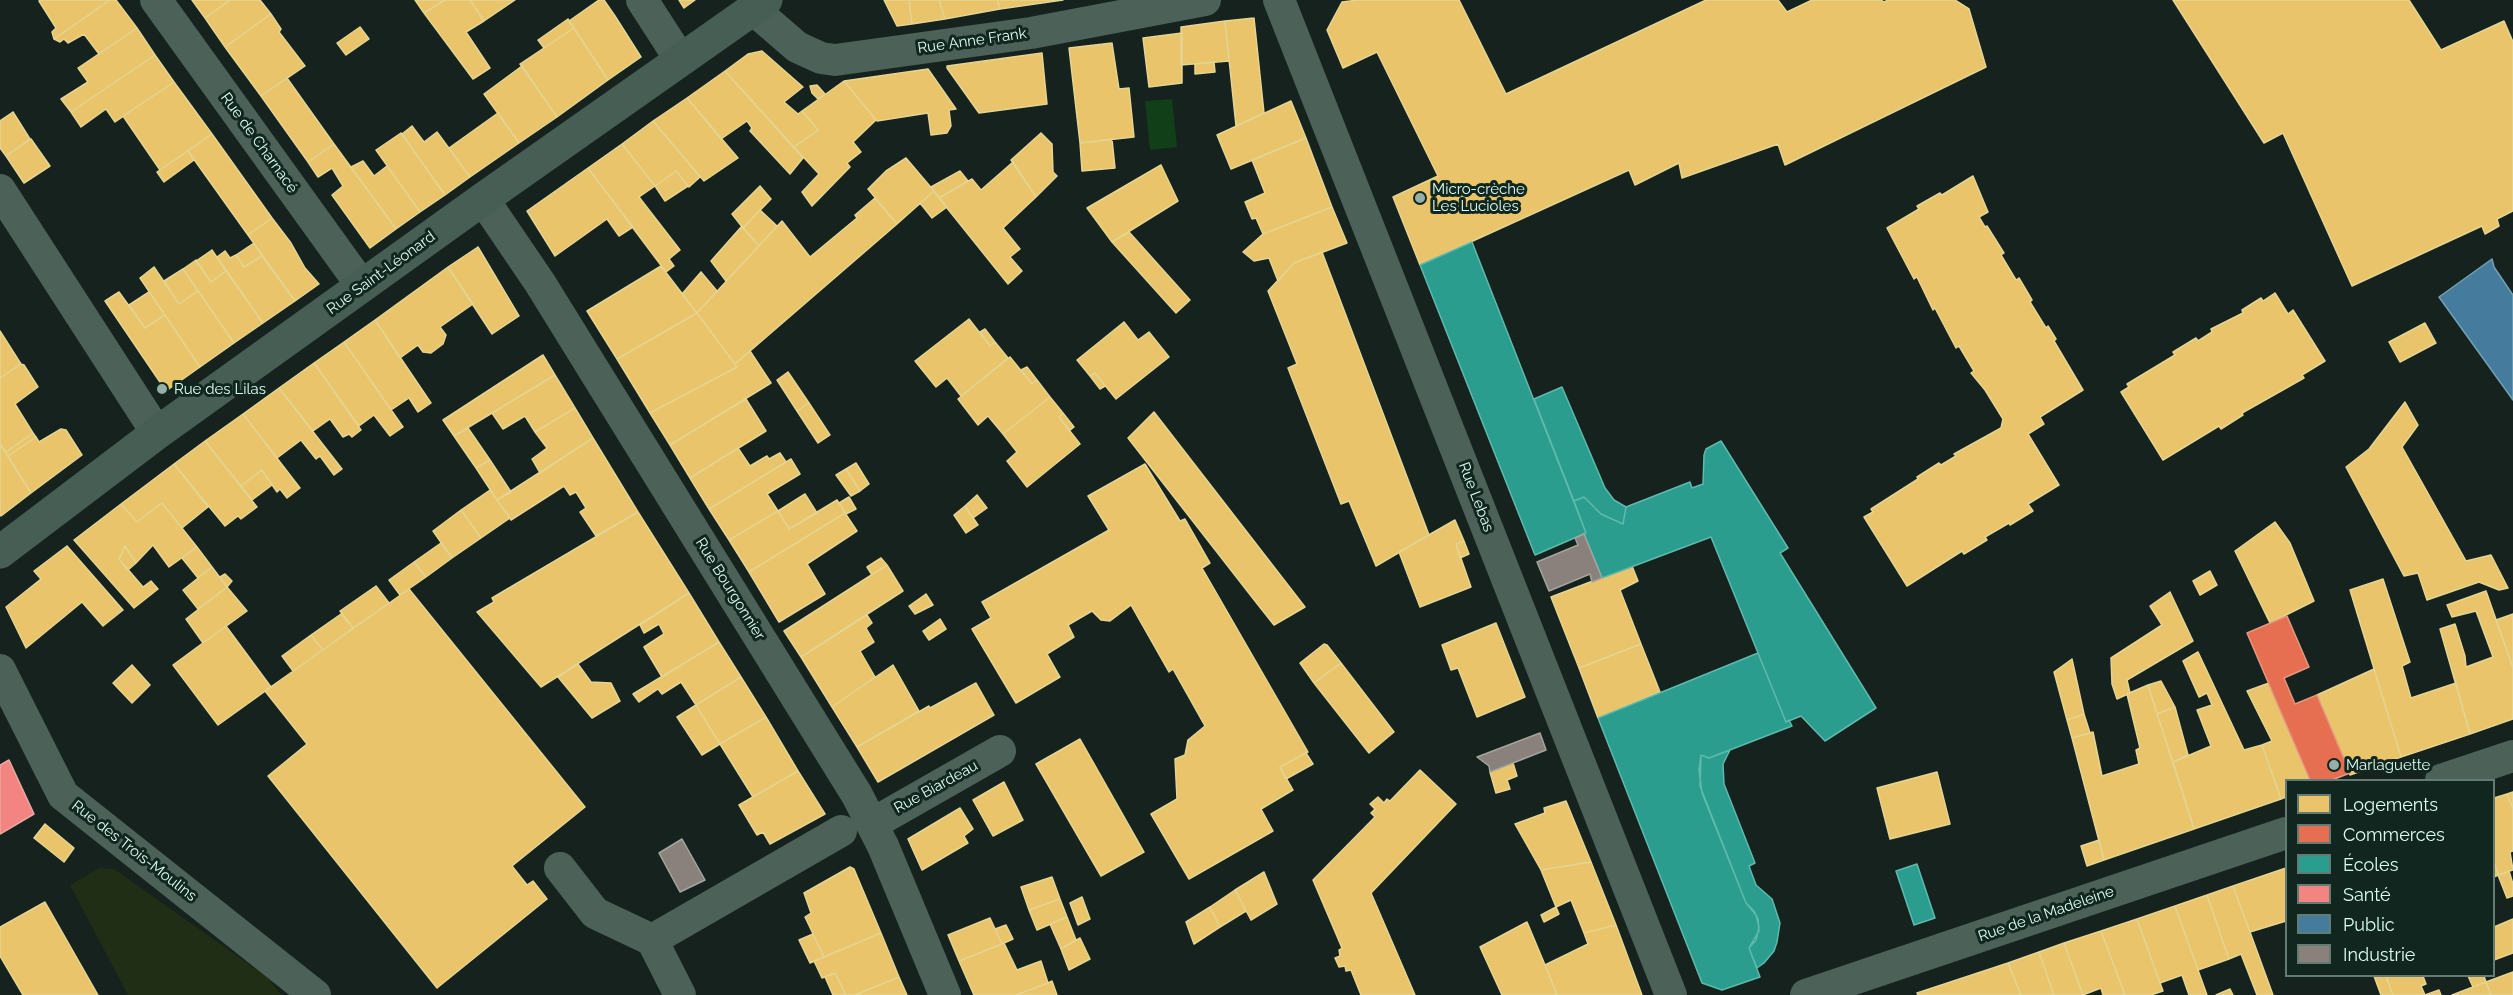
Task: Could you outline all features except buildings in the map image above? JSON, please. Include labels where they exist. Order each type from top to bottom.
[{"type":"street","name":"Rue de Charnacé","points":[[156,0],[362,286]]},
{"type":"street","points":[[642,0],[680,59]]},
{"type":"street","name":"Rue Anne Frank","points":[[759,4],[798,47],[821,58],[836,60],[1031,33],[1204,0]]},
{"type":"street","name":"Rue Lebas","points":[[1279,0],[1671,995]]},
{"type":"street","name":"Rue Saint-Léonard","points":[[0,552],[157,433],[759,4]]},
{"type":"street","points":[[0,190],[157,433]]},
{"type":"street","name":"Rue Bourgonnier","points":[[483,199],[565,323],[857,795],[872,824],[945,995]]},
{"type":"street","name":"Rue des Trois-Moulins","points":[[0,670],[63,795],[315,995]]},
{"type":"street","name":"Rue Biardeau","points":[[872,824],[1000,751]]},
{"type":"street","points":[[2444,779],[2513,756]]},
{"type":"street","points":[[652,940],[841,831]]},
{"type":"street","name":"Rue de la Madeleine","points":[[1806,995],[2285,833]]},
{"type":"street","points":[[560,868],[596,913],[652,940],[680,995]]},
{"type":"shaded area","points":[[1172,99],[1177,147],[1150,150],[1145,101]]},
{"type":"shaded area","points":[[99,868],[114,869],[267,977],[281,995],[128,995],[70,885]]},
{"type":"place","name":"Micro-crèche Les Lucioles","points":[[1420,198]]},
{"type":"place","name":"Rue des Lilas","points":[[162,389]]},
{"type":"place","name":"Marlaguette","points":[[2334,765]]}]
